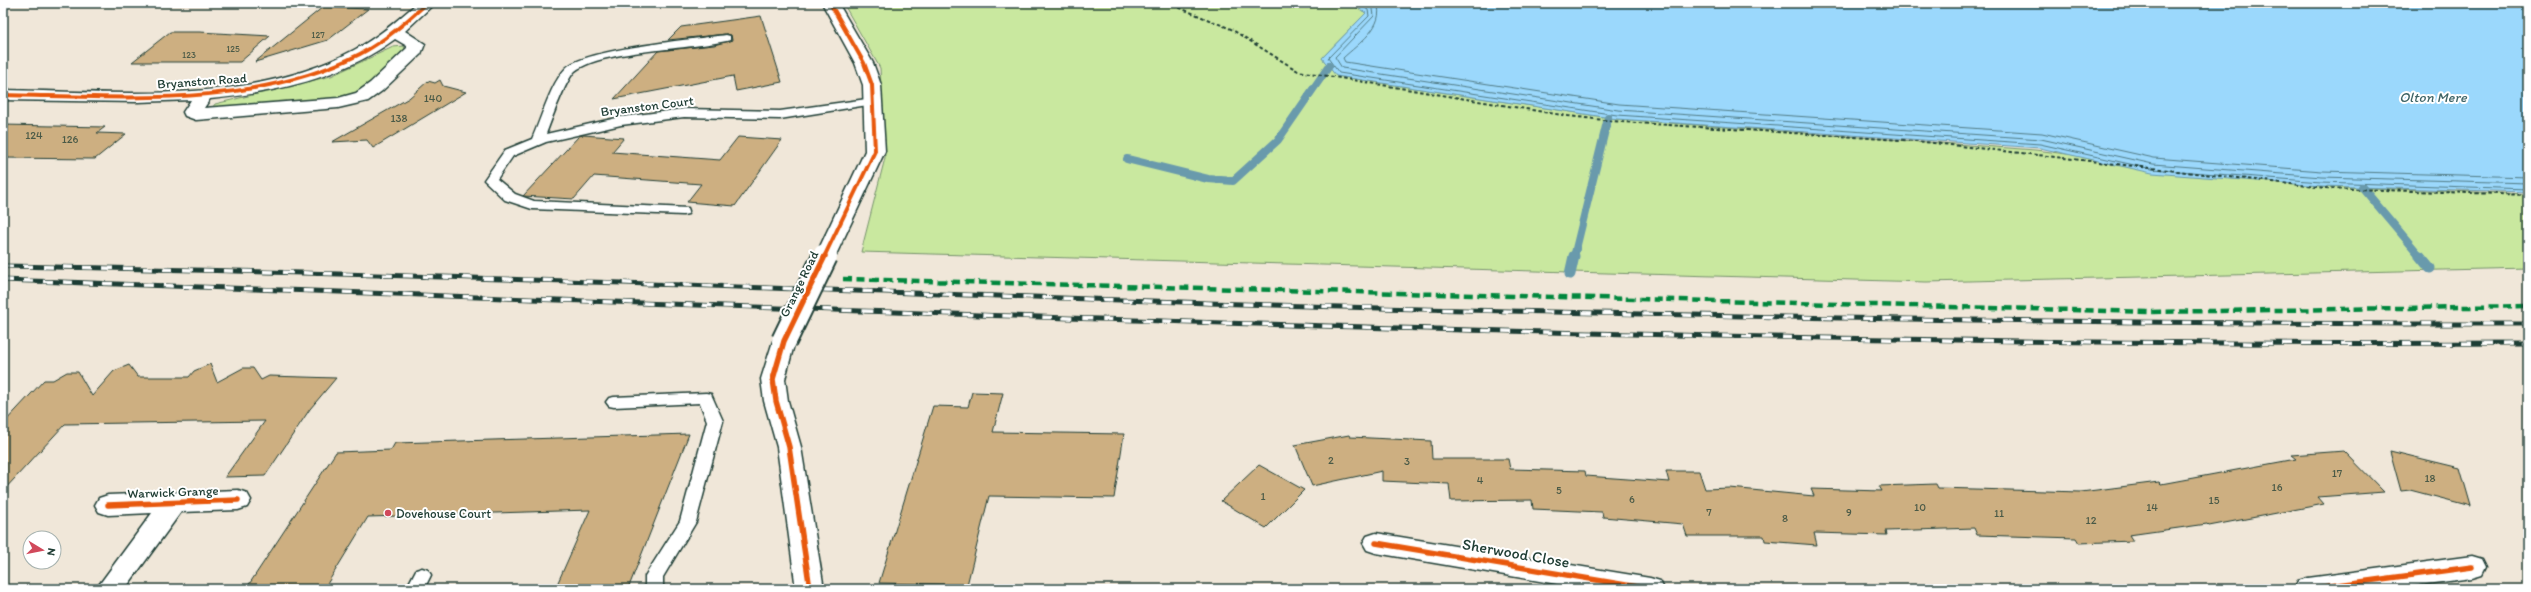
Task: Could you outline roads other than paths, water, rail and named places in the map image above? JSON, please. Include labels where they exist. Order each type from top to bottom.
[{"type":"street","name":"Bryanston Road","points":[[3,95],[204,95],[258,88],[313,73],[359,54],[395,32],[427,3]]},
{"type":"street","name":"Grange Road","points":[[810,589],[789,447],[776,401],[773,379],[784,341],[875,151],[874,100],[872,85],[864,63],[830,3]]},
{"type":"street","name":"Bryanston Road","points":[[204,95],[192,112],[204,113],[338,103],[362,96],[376,87],[415,50],[416,44],[395,32]]},
{"type":"street","name":"Warwick Grange","points":[[108,505],[173,504],[238,500]]},
{"type":"street","name":"Warwick Grange","points":[[110,589],[173,504]]},
{"type":"street","name":"Sherwood Close","points":[[1376,543],[1650,589]]},
{"type":"street","points":[[2308,589],[2472,567]]},
{"type":"lane","points":[[537,141],[570,70],[583,63],[607,56],[726,38]]},
{"type":"lane","name":"Bryanston Court","points":[[683,211],[532,205],[510,197],[490,180],[509,153],[537,141],[628,120],[684,113],[780,115],[874,100]]},
{"type":"lane","points":[[614,402],[706,398],[715,421],[688,522],[654,576],[654,589]]},
{"type":"water","name":"Olton Mere","points":[[1350,3],[2528,3],[2528,192],[2321,186],[2152,173],[2040,148],[1617,119],[1336,76],[1322,58],[1366,13]]},
{"type":"waterway","points":[[1127,159],[1208,179],[1233,181],[1278,140],[1329,66]]},
{"type":"waterway","points":[[1574,257],[1608,118]]},
{"type":"waterway","points":[[2362,187],[2421,257]]},
{"type":"waterway","points":[[1570,274],[1574,256]]},
{"type":"waterway","points":[[2420,256],[2430,268]]},
{"type":"railway","points":[[3,266],[455,277],[1208,303],[1538,312],[2033,321],[2528,324]]},
{"type":"railway","points":[[3,280],[949,314],[1581,333],[2212,343],[2528,343]]},
{"type":"place","name":"Dovehouse Court","points":[[388,513]]}]
